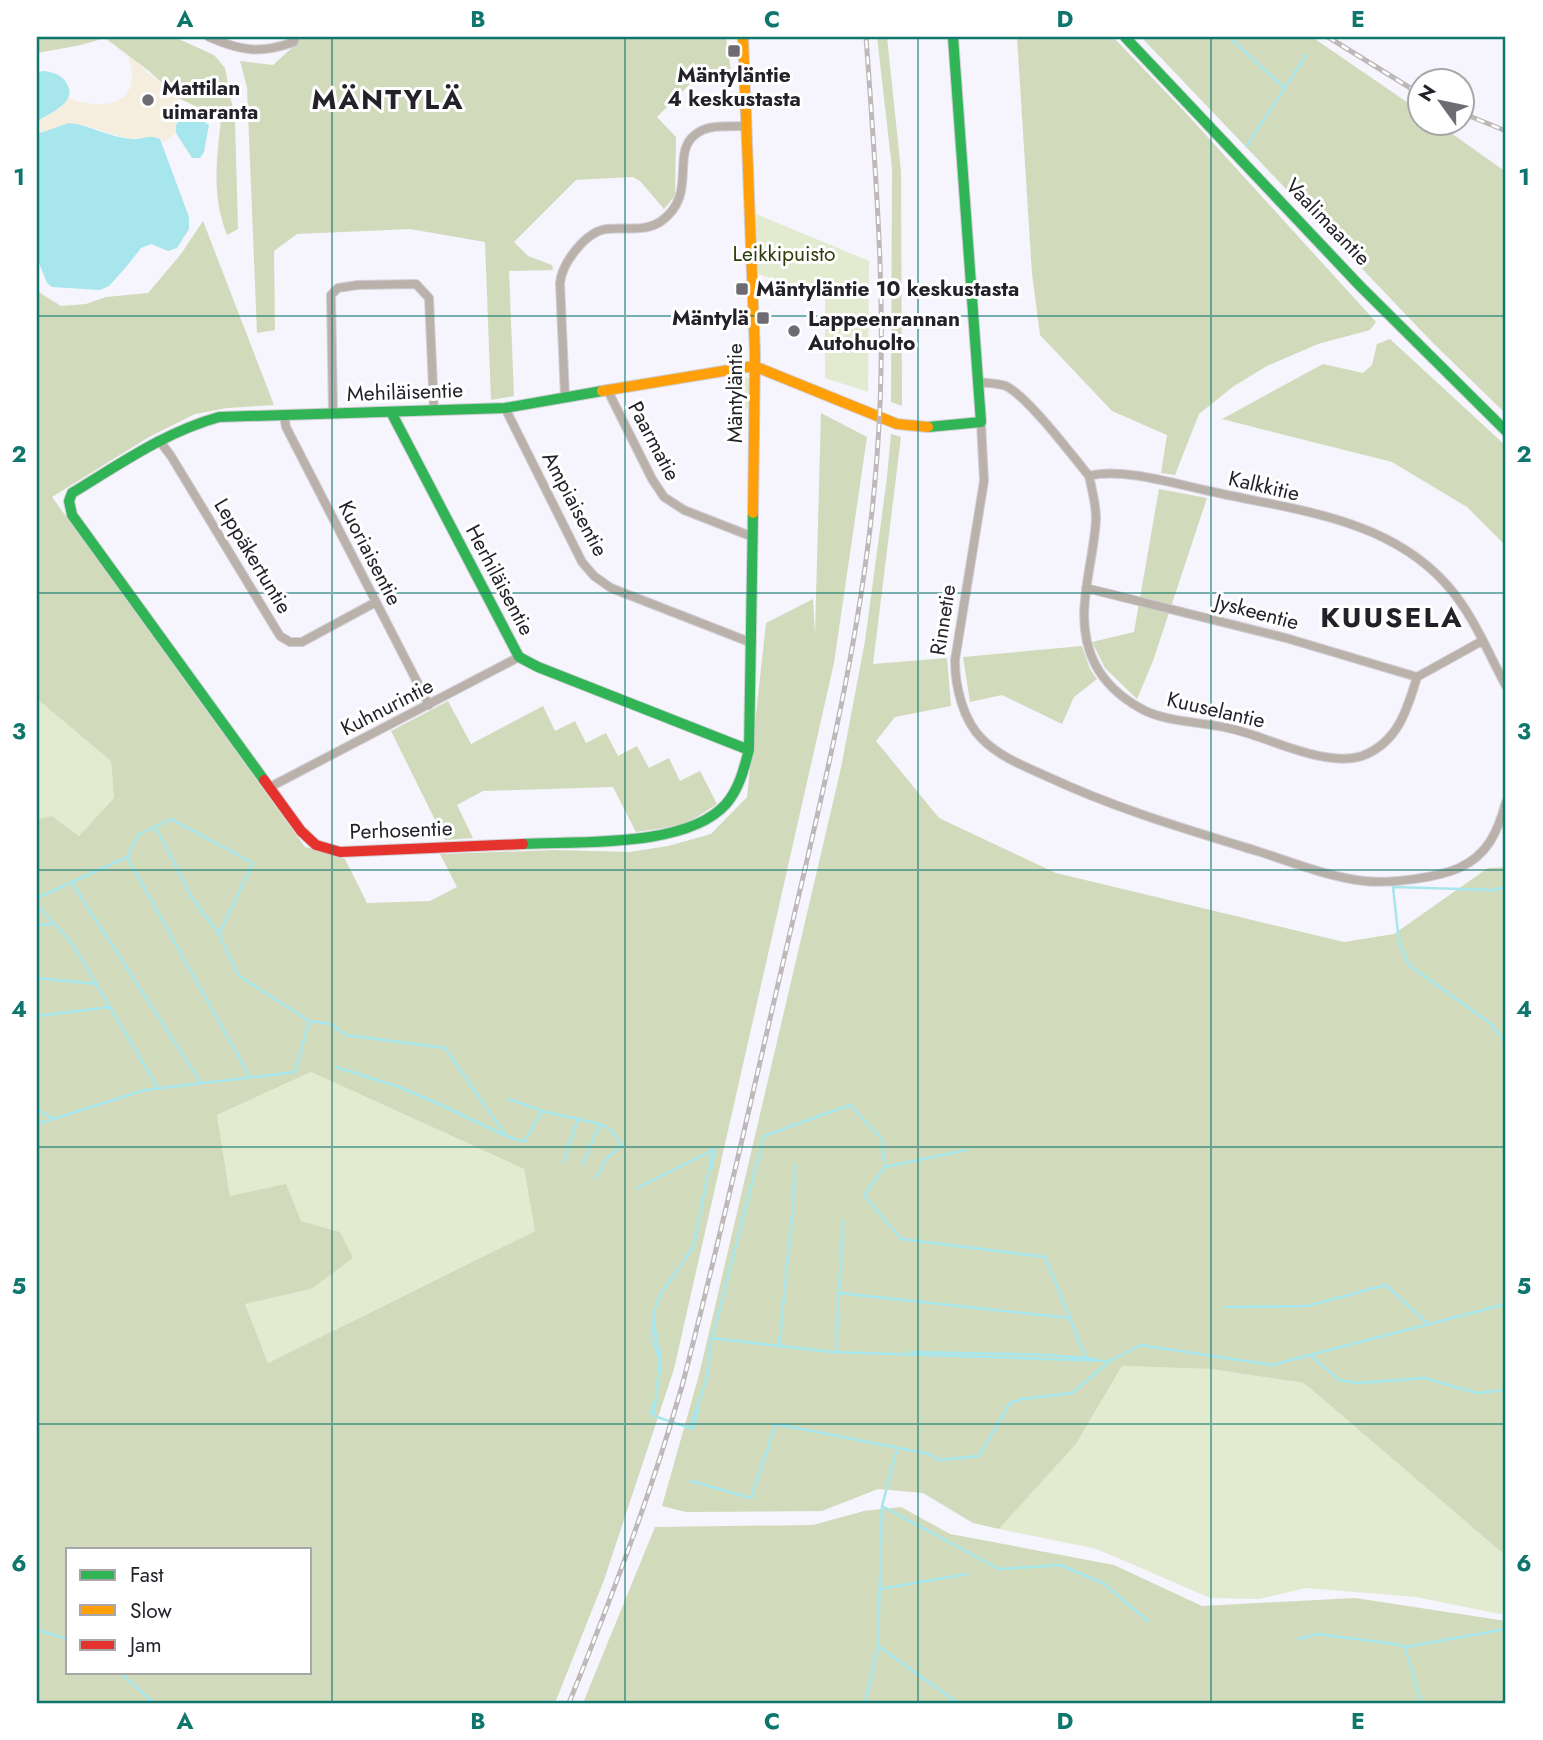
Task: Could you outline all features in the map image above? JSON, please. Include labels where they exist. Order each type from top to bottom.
[{"type":"street","points":[[209,37],[234,47],[256,50],[276,49],[294,42],[295,37]]},
{"type":"street","name":"Mäntyläntie","points":[[743,37],[754,366],[749,750]]},
{"type":"street","name":"Rinnetie","points":[[953,37],[984,481],[955,674],[967,717],[981,738],[1000,754],[1093,798],[1130,812],[1319,870],[1366,881],[1392,881],[1430,875],[1456,869],[1474,860],[1490,844],[1506,802]]},
{"type":"street","name":"Vaalimaantie","points":[[1125,37],[1422,348],[1506,431]]},
{"type":"street","points":[[565,397],[560,283],[562,270],[568,259],[593,234],[603,229],[647,228],[661,221],[681,197],[683,150],[689,140],[699,131],[747,126]]},
{"type":"street","points":[[333,413],[331,296],[338,288],[358,285],[416,284],[429,298],[434,410]]},
{"type":"street","points":[[754,366],[898,424],[931,427],[981,422]]},
{"type":"street","name":"Mehiläisentie","points":[[72,493],[183,427],[219,417],[505,408],[754,366]]},
{"type":"street","points":[[978,382],[1006,386],[1021,398],[1066,447],[1088,476]]},
{"type":"street","name":"Paarmatie","points":[[607,389],[652,479],[664,497],[684,510],[753,537]]},
{"type":"street","name":"Ampiaisentie","points":[[505,408],[582,562],[594,576],[611,588],[752,643]]},
{"type":"street","name":"Herhiläisentie","points":[[391,412],[519,657],[538,667],[749,750]]},
{"type":"street","name":"Kuoriaisentie","points":[[284,415],[286,427],[429,705]]},
{"type":"street","name":"Leppäkertuntie","points":[[159,440],[280,636],[290,642],[302,642],[376,602]]},
{"type":"street","name":"Kalkkitie","points":[[1088,476],[1112,472],[1179,485],[1355,524],[1384,536],[1408,551],[1447,585],[1463,606],[1506,687]]},
{"type":"street","name":"Kuuselantie","points":[[1088,476],[1096,517],[1083,626],[1097,666],[1106,681],[1120,695],[1142,710],[1230,728],[1321,756],[1339,759],[1359,757],[1380,748],[1398,729],[1417,677]]},
{"type":"street","name":"Perhosentie","points":[[72,493],[69,501],[72,515],[308,838],[316,845],[340,852],[584,843],[678,834],[703,824],[724,807],[740,785],[749,750]]},
{"type":"street","name":"Jyskeentie","points":[[1086,588],[1286,638],[1417,677]]},
{"type":"street","points":[[1417,677],[1482,641]]},
{"type":"street","name":"Kuhnurintie","points":[[270,786],[519,657]]},
{"type":"green space","points":[[37,37],[174,37],[214,55],[225,68],[235,120],[238,229],[227,235],[219,205],[216,177],[221,118],[178,98],[149,71],[105,38],[37,53]]},
{"type":"green space","points":[[299,37],[726,37],[732,78],[694,80],[657,117],[676,137],[675,196],[664,209],[640,181],[633,177],[576,180],[514,242],[528,256],[552,265],[553,270],[509,271],[514,396],[491,400],[485,242],[410,229],[297,234],[274,251],[275,330],[257,333],[247,87],[240,61],[273,65],[295,45]]},
{"type":"green space","points":[[877,37],[887,37],[901,171],[902,406],[891,402],[892,168]]},
{"type":"green space","points":[[1017,37],[1113,37],[1376,322],[1370,330],[1318,344],[1267,366],[1234,386],[1199,414],[1175,475],[1161,473],[1167,435],[1112,411],[1040,335],[1032,274]]},
{"type":"green space","points":[[1141,37],[1312,37],[1406,101],[1406,136],[1455,136],[1506,172],[1506,414],[1432,342]]},
{"type":"green space","name":"Leikkipuisto","points":[[756,214],[869,261],[868,392],[825,378],[825,299],[756,273]]},
{"type":"green space","points":[[203,221],[274,405],[227,408],[195,414],[149,437],[52,497],[305,847],[345,859],[367,903],[430,901],[457,887],[440,854],[556,850],[630,852],[668,846],[711,834],[747,797],[766,623],[813,599],[815,635],[821,413],[867,437],[834,663],[674,1369],[604,1580],[555,1703],[37,1703],[37,819],[52,816],[79,836],[114,798],[111,761],[37,699],[37,291],[61,306],[86,304],[106,297],[148,293],[181,254]],"holes":[[[311,1072],[524,1169],[535,1231],[268,1363],[245,1304],[311,1289],[353,1258],[340,1232],[301,1221],[286,1184],[230,1196],[217,1115]]]},
{"type":"green space","points":[[1390,339],[1506,446],[1506,546],[1467,507],[1392,462],[1222,419],[1323,364],[1363,373],[1372,365],[1377,344]]},
{"type":"green space","points":[[737,371],[751,381],[750,405],[745,411],[736,409],[729,389],[730,380]]},
{"type":"green space","points":[[891,434],[901,437],[873,664],[947,658],[951,706],[895,717],[876,741],[939,818],[1056,873],[1344,942],[1394,934],[1488,868],[1506,867],[1506,1556],[1304,1383],[1210,1369],[1122,1366],[1076,1444],[999,1529],[973,1523],[923,1493],[878,1489],[822,1511],[686,1512],[662,1506],[699,1375],[841,768],[865,641]]},
{"type":"green space","points":[[1159,489],[1207,498],[1153,661],[1137,699],[1105,668],[1092,642],[1134,632]]},
{"type":"green space","points":[[1082,646],[1090,669],[1097,679],[1074,697],[1062,724],[1002,695],[970,702],[963,657]]},
{"type":"green space","points":[[37,699],[111,761],[114,799],[79,836],[52,816],[37,819]]},
{"type":"green space","points":[[448,701],[471,744],[543,706],[555,731],[575,721],[586,743],[606,733],[618,756],[637,746],[649,768],[669,758],[680,781],[700,771],[717,804],[684,825],[636,832],[613,787],[483,791],[457,805],[473,838],[445,840],[391,731]]},
{"type":"green space","points":[[311,1072],[524,1169],[535,1231],[268,1363],[245,1304],[311,1289],[340,1232],[230,1196],[217,1115]]},
{"type":"green space","points":[[1122,1366],[1210,1369],[1304,1383],[1506,1556],[1506,1613],[1416,1597],[1306,1588],[1259,1599],[1210,1598],[1097,1549],[999,1529],[1076,1444]]},
{"type":"green space","points":[[901,1507],[950,1534],[1114,1565],[1202,1606],[1355,1598],[1506,1621],[1506,1703],[583,1703],[655,1527],[813,1525],[864,1511]]},
{"type":"sand","name":"Mattilan uimaranta","points":[[128,55],[178,98],[184,116],[176,125],[176,133],[163,143],[160,139],[129,139],[70,123],[37,134],[37,121],[60,108],[68,98],[96,104],[119,100],[127,94],[132,71]]},
{"type":"water","points":[[45,71],[61,77],[69,92],[65,103],[37,121],[37,72]]},
{"type":"water","points":[[184,115],[198,118],[209,125],[204,152],[200,158],[192,158],[176,133],[176,125]]},
{"type":"water","points":[[69,123],[124,138],[160,139],[189,217],[189,229],[177,248],[168,251],[151,244],[141,248],[109,286],[100,290],[52,287],[47,283],[37,258],[37,134]]},
{"type":"waterway","points":[[1229,37],[1284,88]]},
{"type":"waterway","points":[[1247,146],[1306,55]]},
{"type":"waterway","points":[[37,898],[127,857],[138,835],[171,819],[253,863],[219,934]]},
{"type":"waterway","points":[[155,826],[192,898],[219,934],[238,975],[309,1021],[331,1024],[346,1035],[445,1048],[506,1136]]},
{"type":"waterway","points":[[127,857],[250,1077]]},
{"type":"waterway","points":[[72,883],[201,1083]]},
{"type":"waterway","points":[[1506,887],[1494,890],[1393,887],[1399,942],[1409,965],[1491,1024],[1506,1043]]},
{"type":"waterway","points":[[37,905],[72,943],[158,1088]]},
{"type":"waterway","points":[[37,925],[52,924]]},
{"type":"waterway","points":[[37,978],[96,984]]},
{"type":"waterway","points":[[37,1016],[110,1007]]},
{"type":"waterway","points":[[37,1124],[145,1090],[295,1072],[309,1021]]},
{"type":"waterway","points":[[336,1067],[399,1087],[524,1142],[542,1111]]},
{"type":"waterway","points":[[509,1099],[542,1111],[600,1124],[612,1131],[622,1145],[606,1159],[596,1178]]},
{"type":"waterway","points":[[712,1339],[764,1136],[850,1105],[882,1139],[885,1167]]},
{"type":"waterway","points":[[37,1109],[52,1118]]},
{"type":"waterway","points":[[564,1161],[578,1118]]},
{"type":"waterway","points":[[582,1165],[600,1124]]},
{"type":"waterway","points":[[711,1151],[715,1149],[711,1169]]},
{"type":"waterway","points":[[637,1188],[713,1150],[693,1247],[661,1294],[654,1311],[652,1339],[660,1360],[654,1416],[690,1428],[707,1377],[711,1338],[832,1352],[1110,1361],[1140,1345],[1272,1365],[1506,1304]]},
{"type":"waterway","points":[[966,1150],[885,1167],[864,1195],[901,1239],[1045,1257],[1086,1358]]},
{"type":"waterway","points":[[779,1346],[795,1164]]},
{"type":"waterway","points":[[836,1351],[843,1220]]},
{"type":"waterway","points":[[1225,1307],[1307,1306],[1386,1285],[1428,1324]]},
{"type":"waterway","points":[[839,1293],[1069,1318]]},
{"type":"waterway","points":[[655,1324],[661,1360],[660,1372]]},
{"type":"waterway","points":[[910,1352],[1049,1355],[1096,1359]]},
{"type":"waterway","points":[[1310,1355],[1339,1380],[1358,1383],[1424,1378],[1477,1393],[1506,1390]]},
{"type":"waterway","points":[[691,1481],[751,1498],[776,1424],[929,1454],[939,1460],[979,1456],[1010,1403],[1072,1393],[1109,1362]]},
{"type":"waterway","points":[[654,1402],[651,1413],[654,1414]]},
{"type":"waterway","points":[[690,1427],[693,1428],[698,1410]]},
{"type":"waterway","points":[[865,1703],[878,1646],[882,1506],[897,1449]]},
{"type":"waterway","points":[[882,1506],[999,1569],[1060,1565],[1103,1583],[1148,1621]]},
{"type":"waterway","points":[[880,1589],[967,1574]]},
{"type":"waterway","points":[[1299,1639],[1317,1634],[1405,1647],[1506,1629]]},
{"type":"waterway","points":[[37,1630],[66,1638]]},
{"type":"waterway","points":[[878,1646],[958,1703]]},
{"type":"waterway","points":[[1405,1647],[1421,1703]]},
{"type":"waterway","points":[[121,1674],[154,1703]]},
{"type":"railway","points":[[569,1703],[630,1546],[682,1386],[815,828],[853,643],[871,519],[880,404],[879,246],[866,37]]},
{"type":"railway","points":[[1328,37],[1406,85]]},
{"type":"railway","points":[[1476,119],[1506,131]]},
{"type":"traffic: fast","points":[[928,427],[981,422],[953,37]]},
{"type":"traffic: fast","points":[[1125,37],[1360,286],[1506,431]]},
{"type":"traffic: fast","points":[[264,780],[72,515],[69,501],[72,493],[161,440],[219,417],[505,408],[602,391]]},
{"type":"traffic: fast","points":[[391,412],[519,657],[538,667],[749,750]]},
{"type":"traffic: fast","points":[[523,844],[602,842],[659,835],[686,828],[708,818],[731,798],[749,750],[753,513]]},
{"type":"traffic: slow","points":[[743,37],[755,354],[753,513]]},
{"type":"traffic: slow","points":[[602,391],[754,366],[897,424],[928,427]]},
{"type":"traffic: jam","points":[[264,780],[301,831],[316,845],[340,852],[523,844]]},
{"type":"place","name":"Mäntyläntie 4 keskustasta","points":[[734,51]]},
{"type":"place","name":"Mattilan uimaranta","points":[[148,100]]},
{"type":"place","name":"Mäntyläntie 10 keskustasta","points":[[742,289]]},
{"type":"place","name":"Mäntylä","points":[[763,318]]},
{"type":"place","name":"Lappeenrannan Autohuolto","points":[[794,331]]},
{"type":"district","name":"MÄNTYLÄ","points":[[388,99]]},
{"type":"district","name":"KUUSELA","points":[[1392,617]]}]
